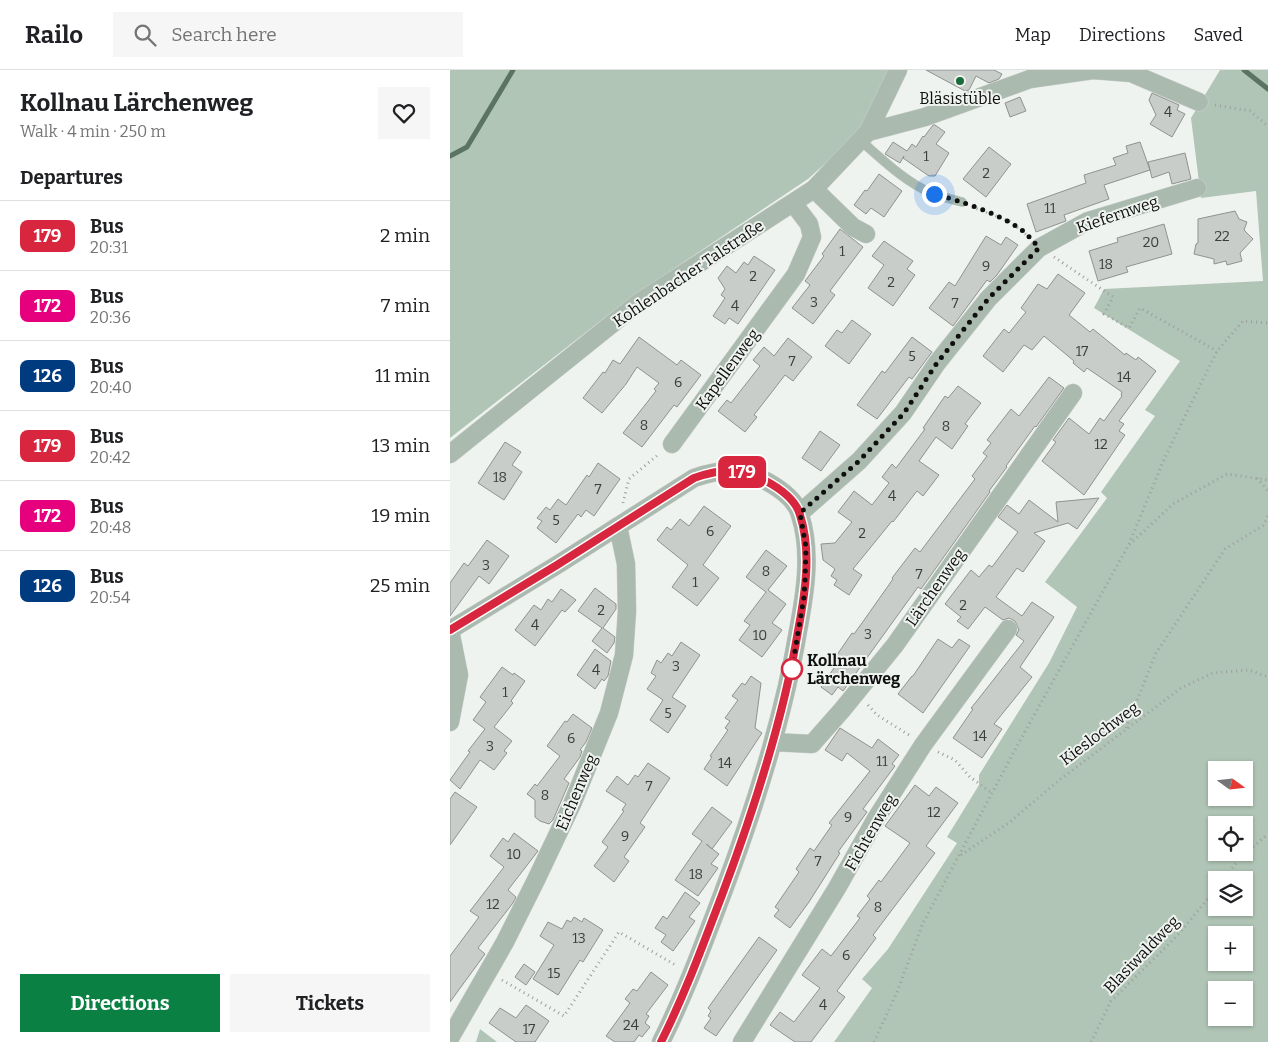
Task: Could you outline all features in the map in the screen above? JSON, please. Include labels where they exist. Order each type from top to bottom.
[{"type":"street","name":"Kohlenbacher Talstraße","points":[[450,454],[638,303],[814,189],[865,137],[898,70]]},
{"type":"street","points":[[865,137],[1030,79],[1093,70],[1131,73],[1199,102]]},
{"type":"street","name":"Kiefernweg","points":[[800,513],[859,461],[904,413],[937,363],[988,299],[1039,248],[1088,221],[1197,188]]},
{"type":"street","points":[[814,189],[853,227],[866,234]]},
{"type":"street","name":"Kapellenweg","points":[[672,444],[796,274],[812,237],[810,224],[793,202]]},
{"type":"street","name":"Lärchenweg","points":[[773,742],[812,744],[895,644],[1073,394]]},
{"type":"street","points":[[450,722],[459,675],[450,630],[694,478],[714,471],[737,471],[755,475],[789,497],[800,513],[806,547],[804,597],[792,669],[773,742],[739,849],[692,976],[661,1042]]},
{"type":"street","name":"Eichenweg","points":[[450,1038],[488,972],[536,880],[573,802],[609,713],[624,655],[627,611],[626,564],[618,526]]},
{"type":"street","name":"Fichtenweg","points":[[742,1042],[837,888],[877,817],[923,745],[1008,629]]},
{"type":"lane","points":[[865,137],[904,178],[934,194],[962,202]]},
{"type":"path","points":[[1199,102],[1250,111],[1268,126]]},
{"type":"path","points":[[962,202],[1009,221],[1024,232],[1039,248],[1113,297],[1104,314],[1129,328],[1140,308],[1217,351]]},
{"type":"path","points":[[874,1042],[897,992],[923,924],[992,793],[1128,546],[1164,457],[1217,351],[1243,321],[1268,322]]},
{"type":"path","points":[[618,526],[629,479],[672,444]]},
{"type":"path","points":[[1128,546],[1173,504],[1189,493],[1227,474],[1268,480]]},
{"type":"path","points":[[1257,478],[1268,491]]},
{"type":"path","points":[[1126,728],[1156,653],[1225,549],[1264,525],[1268,515]]},
{"type":"path","name":"Kieslochweg","points":[[960,855],[1010,822],[1058,781],[1181,688],[1212,673],[1249,670],[1268,677]]},
{"type":"path","points":[[856,691],[877,715],[923,745],[954,760],[970,777],[992,793]]},
{"type":"path","points":[[1230,871],[1242,857],[1268,834]]},
{"type":"path","name":"Blasiwaldweg","points":[[1090,1042],[1112,1001],[1177,936],[1208,899]]},
{"type":"path","points":[[488,972],[564,1016],[619,932],[692,976]]},
{"type":"green space","points":[[450,70],[888,70],[860,132],[808,179],[630,298],[450,438]]},
{"type":"green space","points":[[1220,70],[1268,70],[1268,1042],[834,1042],[872,988],[862,979],[888,949],[957,843],[947,837],[979,785],[979,775],[1049,663],[1077,607],[1045,582],[1107,498],[1101,492],[1155,416],[1145,410],[1180,361],[1094,308],[1104,289],[1263,281],[1256,191],[1201,198],[1191,118]]},
{"type":"green space","points":[[480,1029],[497,1042],[476,1042]]},
{"type":"building","name":"Bläsistüble","points":[[926,70],[994,70],[1002,74],[999,79],[989,83],[976,76],[969,90],[965,91]]},
{"type":"building","points":[[1152,93],[1179,105],[1177,110],[1185,114],[1172,137],[1150,124],[1156,115],[1149,100]]},
{"type":"building","points":[[1020,97],[1026,111],[1010,117],[1005,103]]},
{"type":"building","points":[[933,125],[945,132],[936,144],[949,153],[935,176],[929,176],[903,158],[904,156],[900,163],[885,154],[893,142],[907,151],[912,144],[916,147]]},
{"type":"building","points":[[1140,142],[1150,170],[1104,185],[1109,199],[1064,215],[1066,221],[1036,232],[1027,204],[1086,183],[1084,175],[1116,165],[1113,158],[1128,153],[1126,146]]},
{"type":"building","points":[[989,147],[1011,164],[986,197],[963,179]]},
{"type":"building","points":[[1185,153],[1191,179],[1172,184],[1169,172],[1152,178],[1148,162]]},
{"type":"building","points":[[879,174],[902,191],[884,217],[871,208],[866,214],[854,205]]},
{"type":"building","points":[[1235,211],[1239,219],[1247,222],[1244,230],[1253,239],[1240,253],[1242,261],[1227,265],[1226,261],[1214,264],[1214,259],[1194,254],[1196,244],[1198,243],[1198,219]]},
{"type":"building","points":[[1164,224],[1172,254],[1126,267],[1128,272],[1098,281],[1089,251],[1118,242],[1117,238]]},
{"type":"building","points":[[840,229],[863,247],[830,291],[835,295],[813,324],[792,308],[810,285],[805,281],[824,256],[822,254]]},
{"type":"building","points":[[986,236],[1001,245],[1006,237],[1018,245],[997,275],[990,282],[987,280],[953,326],[929,308],[949,282],[955,286]]},
{"type":"building","points":[[884,241],[913,261],[907,269],[915,275],[893,306],[868,288],[884,265],[872,256]]},
{"type":"building","points":[[754,256],[775,270],[738,324],[729,318],[725,324],[713,316],[725,298],[721,295],[725,289],[718,278],[727,266],[736,273],[744,262],[748,265]]},
{"type":"building","points":[[1058,274],[1085,293],[1069,315],[1090,332],[1093,329],[1125,355],[1126,353],[1136,360],[1138,357],[1156,371],[1119,421],[1124,424],[1119,431],[1125,435],[1084,495],[1042,461],[1056,442],[1053,440],[1069,418],[1089,434],[1100,418],[1104,421],[1122,396],[1122,392],[1087,368],[1084,372],[1044,336],[1032,350],[1024,345],[1003,372],[983,356],[1004,329],[1009,333],[1026,312],[1021,308],[1038,284],[1047,289]]},
{"type":"building","points":[[852,320],[871,334],[849,364],[825,346],[837,330],[842,333]]},
{"type":"building","points":[[639,337],[677,365],[681,360],[701,375],[677,407],[674,405],[642,447],[623,433],[656,391],[654,389],[659,383],[637,367],[626,384],[602,413],[583,398],[603,372],[605,373],[613,360],[620,364]]},
{"type":"building","points":[[912,337],[932,352],[912,379],[909,377],[877,419],[857,405],[882,371],[885,373]]},
{"type":"building","points":[[788,338],[812,357],[793,381],[785,375],[754,415],[757,417],[745,432],[718,411],[727,400],[731,403],[760,366],[753,360],[764,347],[774,356]]},
{"type":"building","points":[[1049,377],[1064,388],[1006,466],[990,492],[921,589],[918,587],[843,691],[838,687],[832,695],[821,687],[834,668],[830,665],[915,548],[920,552],[975,479],[972,476],[987,456],[983,453],[991,443],[987,440],[1011,409],[1019,416]]},
{"type":"building","points":[[958,386],[981,403],[965,424],[968,426],[952,449],[936,437],[919,461],[939,475],[923,496],[917,491],[853,569],[862,575],[849,595],[834,585],[837,580],[831,576],[835,569],[823,560],[821,544],[835,543],[852,522],[838,512],[854,491],[872,505],[889,483],[882,477],[892,464],[896,468],[925,429],[923,428],[945,396],[948,398]]},
{"type":"building","points":[[820,431],[840,445],[821,471],[802,458]]},
{"type":"building","points":[[505,442],[521,452],[512,465],[522,472],[504,500],[478,483]]},
{"type":"building","points":[[598,463],[620,479],[594,516],[586,510],[581,517],[578,514],[556,543],[537,528],[542,521],[537,518],[546,507],[550,510],[558,499],[566,505]]},
{"type":"building","points":[[1099,498],[1077,529],[1068,523],[1034,533],[1045,541],[1023,572],[1017,568],[996,597],[1022,616],[1032,602],[1054,617],[1020,667],[1032,677],[994,724],[1002,729],[982,758],[953,738],[973,709],[971,708],[1024,641],[1016,635],[1019,630],[1015,621],[1009,618],[1003,620],[985,607],[968,629],[957,621],[961,617],[945,604],[971,570],[979,577],[989,565],[992,567],[1018,532],[998,517],[1007,505],[1019,514],[1029,500],[1058,522],[1056,502]]},
{"type":"building","points":[[704,506],[731,526],[703,565],[719,578],[697,606],[672,587],[688,565],[657,540],[667,527],[671,530],[680,519],[689,526]]},
{"type":"building","points":[[487,540],[509,556],[489,584],[479,576],[450,616],[450,583],[464,563],[468,566]]},
{"type":"building","points":[[766,550],[787,566],[768,590],[786,604],[772,623],[782,630],[762,657],[739,640],[750,625],[744,621],[766,592],[746,577]]},
{"type":"building","points":[[595,588],[616,604],[616,609],[603,628],[615,637],[614,643],[607,653],[592,641],[602,628],[578,611]]},
{"type":"building","points":[[561,589],[576,600],[565,612],[562,610],[535,646],[515,630],[534,605],[541,610],[548,599],[552,602]]},
{"type":"building","points":[[938,639],[952,648],[959,639],[970,646],[923,713],[898,694],[913,676]]},
{"type":"building","points":[[681,642],[700,655],[672,697],[686,706],[668,733],[650,720],[663,700],[647,689],[656,676],[651,673],[657,660],[661,663],[668,653],[672,656]]},
{"type":"building","points":[[595,649],[611,661],[608,676],[604,681],[602,679],[595,689],[577,675]]},
{"type":"building","points":[[502,667],[525,681],[511,701],[513,703],[494,727],[512,741],[504,751],[507,753],[494,770],[480,760],[460,789],[450,780],[470,752],[468,751],[485,729],[473,720],[486,702],[480,697]]},
{"type":"building","points":[[751,676],[761,683],[755,728],[762,733],[727,786],[704,769],[712,757],[710,756],[728,730],[725,728],[730,721],[725,718],[738,700],[732,696],[742,683],[745,685]]},
{"type":"building","points":[[573,714],[592,728],[580,750],[582,751],[580,757],[564,779],[569,783],[553,820],[549,824],[535,817],[535,800],[527,794],[535,784],[537,786],[560,756],[547,746],[565,721],[567,722]]},
{"type":"building","points":[[840,728],[872,748],[878,739],[899,755],[892,764],[895,766],[863,809],[867,812],[838,852],[840,853],[790,928],[774,916],[779,910],[775,907],[799,872],[796,869],[810,848],[814,851],[832,825],[829,823],[870,771],[847,753],[842,761],[825,750]]},
{"type":"building","points":[[648,763],[670,778],[640,823],[645,827],[624,857],[629,861],[614,882],[594,866],[608,847],[602,842],[624,811],[622,810],[626,804],[606,791],[617,776],[628,785],[635,775],[638,777]]},
{"type":"building","points":[[915,785],[929,796],[936,787],[958,803],[926,846],[935,853],[873,935],[876,938],[837,991],[845,997],[811,1042],[795,1042],[770,1025],[780,1012],[794,1022],[820,988],[802,975],[822,949],[831,956],[860,918],[857,916],[870,899],[867,896],[879,880],[881,882],[910,843],[885,826]]},
{"type":"building","points":[[455,792],[477,807],[450,845],[450,799]]},
{"type":"building","points":[[712,807],[732,822],[712,849],[719,854],[711,864],[718,868],[698,896],[675,880],[702,841],[692,834]]},
{"type":"building","points":[[514,833],[538,851],[508,890],[516,897],[513,903],[478,948],[485,954],[450,1002],[450,956],[479,917],[470,911],[504,867],[490,856],[503,838],[508,842]]},
{"type":"building","points":[[685,892],[700,903],[689,917],[695,921],[673,951],[661,942],[666,935],[655,928],[663,916],[667,919]]},
{"type":"building","points":[[574,917],[582,922],[584,918],[603,930],[583,962],[580,960],[558,995],[533,979],[554,945],[540,936],[548,922],[562,929],[567,920],[571,922]]},
{"type":"building","points":[[759,937],[777,950],[716,1036],[704,1028],[711,1018],[708,1016],[711,1011],[708,1008]]},
{"type":"building","points":[[524,964],[535,972],[526,985],[515,977]]},
{"type":"building","points":[[651,972],[668,985],[646,1014],[649,1016],[645,1023],[650,1027],[642,1037],[639,1035],[634,1042],[615,1042],[606,1036],[630,1003],[625,999],[633,989],[637,991]]},
{"type":"building","points":[[526,1005],[549,1021],[535,1042],[516,1042],[489,1023],[500,1008],[516,1018]]},
{"type":"waterway","points":[[450,156],[467,147],[513,70]]},
{"type":"waterway","points":[[1244,70],[1268,89]]},
{"type":"bus line","name":"179","points":[[450,630],[557,565],[652,503],[694,478],[714,471],[737,471],[755,475],[789,497],[800,513],[806,547],[804,597],[792,669],[773,742],[739,849],[692,976],[661,1042]]},
{"type":"place","name":"Bläsistüble","points":[[960,81]]},
{"type":"place","name":"Kollnau Lärchenweg","points":[[792,669]]},
{"type":"route","points":[[792,669],[805,581],[806,547],[800,513],[859,461],[904,413],[937,363],[988,299],[1039,248],[1024,232],[1009,221],[962,202],[934,194]]}]
